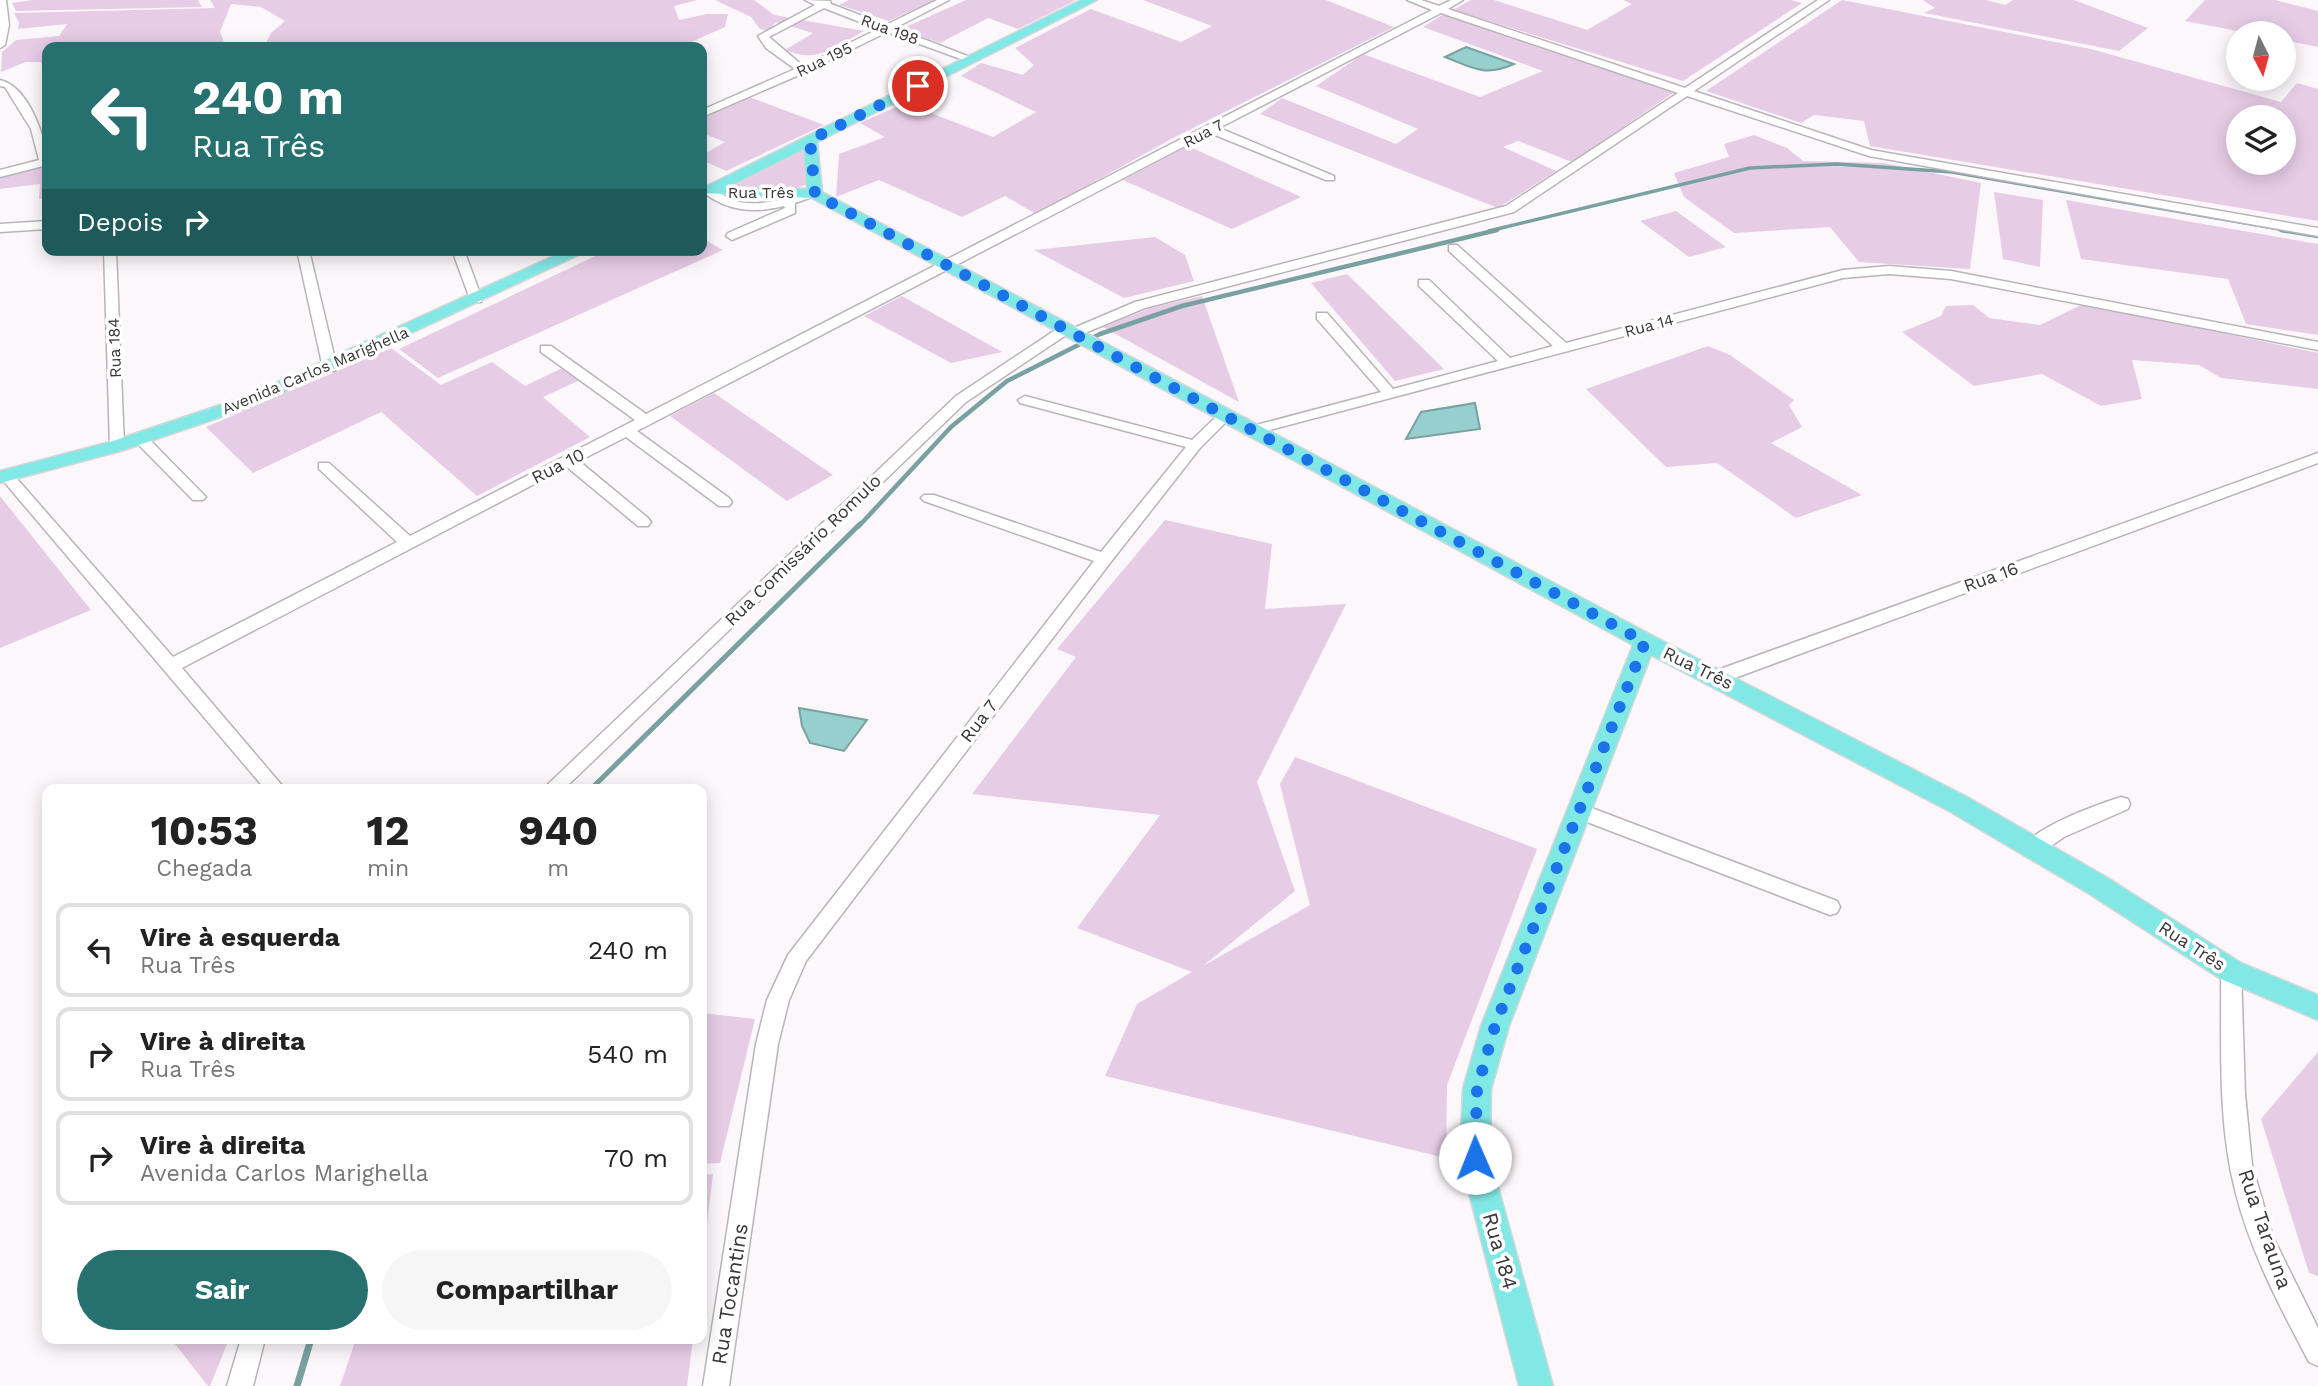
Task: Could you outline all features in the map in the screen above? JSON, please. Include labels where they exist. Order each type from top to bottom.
[{"type":"main road","points":[[707,191],[1091,0]]},
{"type":"main road","name":"Rua Três","points":[[810,140],[815,194]]},
{"type":"main road","name":"Rua Três","points":[[707,192],[815,194],[1072,330],[1224,417],[2034,847],[2231,971],[2318,1008]]},
{"type":"main road","name":"Avenida Carlos Marighella","points":[[3,476],[117,446],[253,400],[330,368],[567,256]]},
{"type":"main road","name":"Rua 184","points":[[1536,1386],[1475,1158],[1476,1099],[1495,1026],[1581,812],[1645,642]]},
{"type":"street","points":[[0,45],[4,25],[1,0]]},
{"type":"street","name":"Rua 198","points":[[810,0],[828,2],[887,28],[970,59]]},
{"type":"street","name":"Rua 195","points":[[707,112],[802,70],[944,0]]},
{"type":"street","points":[[1412,0],[1869,153],[2318,232]]},
{"type":"street","name":"Rua 7","points":[[948,266],[1458,0]]},
{"type":"street","name":"Rua Comissário Romulo","points":[[557,784],[961,399],[1072,330],[1140,305],[1510,209],[1824,0]]},
{"type":"street","points":[[802,70],[770,46],[762,36],[828,2]]},
{"type":"street","points":[[1,83],[9,85],[27,113],[37,133],[42,156]]},
{"type":"street","points":[[1212,129],[1330,178]]},
{"type":"street","points":[[0,174],[42,163]]},
{"type":"street","points":[[707,193],[719,201],[740,206],[789,202],[815,194]]},
{"type":"street","points":[[732,236],[791,210],[789,202]]},
{"type":"street","points":[[0,228],[42,225]]},
{"type":"street","points":[[1453,248],[1563,348]]},
{"type":"street","name":"Rua 184","points":[[110,256],[117,446]]},
{"type":"street","points":[[304,256],[330,368]]},
{"type":"street","points":[[460,256],[476,299]]},
{"type":"street","name":"Rua 10","points":[[169,667],[948,266]]},
{"type":"street","name":"Rua 14","points":[[1250,430],[1843,274],[1889,270],[1951,275],[2318,346]]},
{"type":"street","points":[[1424,283],[1507,362]]},
{"type":"street","points":[[1322,316],[1389,393]]},
{"type":"street","points":[[546,349],[646,421]]},
{"type":"street","points":[[1026,400],[1195,446]]},
{"type":"street","name":"Rua 7","points":[[745,1202],[767,1044],[778,1000],[798,955],[1104,559],[1195,446],[1224,417]]},
{"type":"street","points":[[627,431],[724,502]]},
{"type":"street","points":[[140,439],[198,496]]},
{"type":"street","name":"Rua 16","points":[[1718,677],[2318,458]]},
{"type":"street","points":[[569,461],[643,522]]},
{"type":"street","points":[[324,466],[408,543]]},
{"type":"street","points":[[3,476],[272,784]]},
{"type":"street","points":[[929,498],[1104,559]]},
{"type":"street","points":[[2034,847],[2057,831],[2121,804]]},
{"type":"street","points":[[1581,812],[1830,907]]},
{"type":"street","name":"Rua Tarauna","points":[[2231,971],[2241,1164],[2263,1237],[2290,1301],[2318,1353]]},
{"type":"street","name":"Rua Tocantins","points":[[716,1386],[745,1202]]},
{"type":"street","points":[[240,1386],[252,1344]]},
{"type":"shaded area","points":[[32,0],[198,0],[202,7],[16,11],[12,3]]},
{"type":"shaded area","points":[[210,0],[697,0],[674,6],[679,20],[707,14],[728,14],[725,27],[691,42],[266,42],[271,33],[285,21],[261,7],[231,4],[220,32],[224,42],[42,42],[42,64],[26,62],[1,72],[2,52],[16,40],[59,36],[67,24],[18,29],[19,23],[14,13],[215,8]]},
{"type":"shaded area","points":[[715,0],[754,0],[774,15],[864,31],[826,52],[797,54],[785,50],[813,33],[776,22],[768,31],[760,29],[751,17]]},
{"type":"shaded area","points":[[849,0],[935,0],[889,21],[839,5]]},
{"type":"shaded area","points":[[966,0],[1076,0],[1018,29],[988,18],[940,43],[901,29]]},
{"type":"shaded area","points":[[1143,0],[1326,0],[1394,27],[1175,137],[1036,214],[1005,196],[962,217],[879,180],[836,197],[839,154],[885,137],[860,123],[905,103],[993,137],[1036,112],[961,76],[981,63],[1023,75],[1034,65],[1015,48],[1091,9],[1181,42],[1212,26]]},
{"type":"shaded area","points":[[1471,0],[1494,0],[1587,30],[1632,4],[1623,0],[1791,0],[1802,3],[1683,81],[1453,10]]},
{"type":"shaded area","points":[[1842,0],[2091,49],[2226,87],[2226,91],[2242,91],[2281,102],[2290,91],[2296,91],[2297,83],[2318,89],[2318,221],[1870,146],[1864,121],[1814,115],[1801,123],[1706,91]]},
{"type":"shaded area","points":[[1923,0],[1986,0],[2005,5],[2013,0],[2074,0],[2148,28],[2119,51],[1924,13],[1935,8]]},
{"type":"shaded area","points":[[2205,0],[2275,0],[2318,11],[2318,47],[2296,42],[2296,21],[2226,21],[2226,29],[2185,21]]},
{"type":"shaded area","points":[[1444,14],[1676,91],[1572,162],[1518,141],[1503,147],[1556,171],[1498,208],[1260,114],[1282,98],[1396,144],[1418,129],[1316,86],[1363,54],[1480,97],[1543,71],[1423,27]]},
{"type":"shaded area","points":[[749,97],[824,125],[726,171],[707,162],[707,152],[725,142],[707,135],[707,117]]},
{"type":"shaded area","points":[[1754,135],[1787,148],[1803,161],[1884,163],[1981,183],[1970,269],[1859,262],[1830,227],[1734,233],[1684,197],[1674,173],[1729,157],[1724,144]]},
{"type":"shaded area","points":[[1188,146],[1301,197],[1232,229],[1123,180]]},
{"type":"shaded area","points":[[801,147],[806,149],[807,184],[797,188],[738,190],[730,186]]},
{"type":"shaded area","points":[[42,166],[42,199],[39,199],[40,184],[0,189],[0,178]]},
{"type":"shaded area","points":[[1994,192],[2043,200],[2040,267],[2003,259]]},
{"type":"shaded area","points":[[2066,200],[2318,244],[2318,335],[2246,324],[2228,279],[2081,259]]},
{"type":"shaded area","points":[[1676,211],[1726,247],[1689,257],[1640,221]]},
{"type":"shaded area","points":[[1155,237],[1185,255],[1194,281],[1124,298],[1034,250]]},
{"type":"shaded area","points":[[707,241],[723,250],[438,378],[399,349],[595,256],[707,256]]},
{"type":"shaded area","points":[[1347,274],[1444,369],[1395,381],[1311,283]]},
{"type":"shaded area","points":[[902,296],[1002,352],[951,363],[864,316]]},
{"type":"shaded area","points":[[1202,296],[1239,402],[1103,327],[1151,308]]},
{"type":"shaded area","points":[[2083,304],[2318,353],[2318,389],[2221,378],[2199,365],[2132,360],[2142,399],[2101,406],[2042,374],[1974,386],[1902,332],[1941,316],[1946,306],[1973,305],[1989,318],[2040,325]]},
{"type":"shaded area","points":[[1708,346],[1730,355],[1794,400],[1789,405],[1802,427],[1771,443],[1862,495],[1796,518],[1717,463],[1666,467],[1586,389]]},
{"type":"shaded area","points":[[391,348],[441,385],[492,362],[525,386],[562,368],[580,380],[543,397],[590,437],[477,496],[381,412],[253,473],[206,427]]},
{"type":"shaded area","points":[[714,393],[833,475],[787,501],[670,416]]},
{"type":"shaded area","points":[[0,496],[91,610],[0,648]]},
{"type":"shaded area","points":[[1165,520],[1272,544],[1265,609],[1346,604],[1257,782],[1295,891],[1203,966],[1310,905],[1280,784],[1295,757],[1537,849],[1447,1085],[1446,1158],[1105,1076],[1137,1004],[1192,972],[1077,928],[1160,815],[972,794],[1076,657],[1057,649]]},
{"type":"shaded area","points":[[707,1014],[755,1019],[720,1163],[707,1164]]},
{"type":"shaded area","points":[[2318,1052],[2318,1276],[2309,1273],[2261,1119]]},
{"type":"shaded area","points":[[713,1174],[707,1224],[707,1175]]},
{"type":"shaded area","points":[[175,1344],[227,1344],[208,1386]]},
{"type":"shaded area","points":[[354,1344],[692,1344],[687,1386],[340,1386]]},
{"type":"water","points":[[1466,47],[1514,64],[1487,70],[1445,57]]},
{"type":"water","points":[[1475,403],[1480,429],[1406,439],[1421,412]]},
{"type":"water","points":[[799,708],[867,720],[844,751],[810,743],[802,726]]},
{"type":"waterway","points":[[1489,231],[1750,168],[1837,164],[1952,172],[2291,231]]},
{"type":"waterway","points":[[859,526],[951,427],[1007,381],[1100,334],[1182,306],[1497,230]]},
{"type":"waterway","points":[[2281,230],[2318,236]]},
{"type":"waterway","points":[[596,784],[860,524]]},
{"type":"waterway","points":[[297,1386],[310,1344]]},
{"type":"route","points":[[918,86],[810,140],[815,194],[1645,642],[1581,812],[1495,1026],[1477,1089],[1475,1158]]}]
